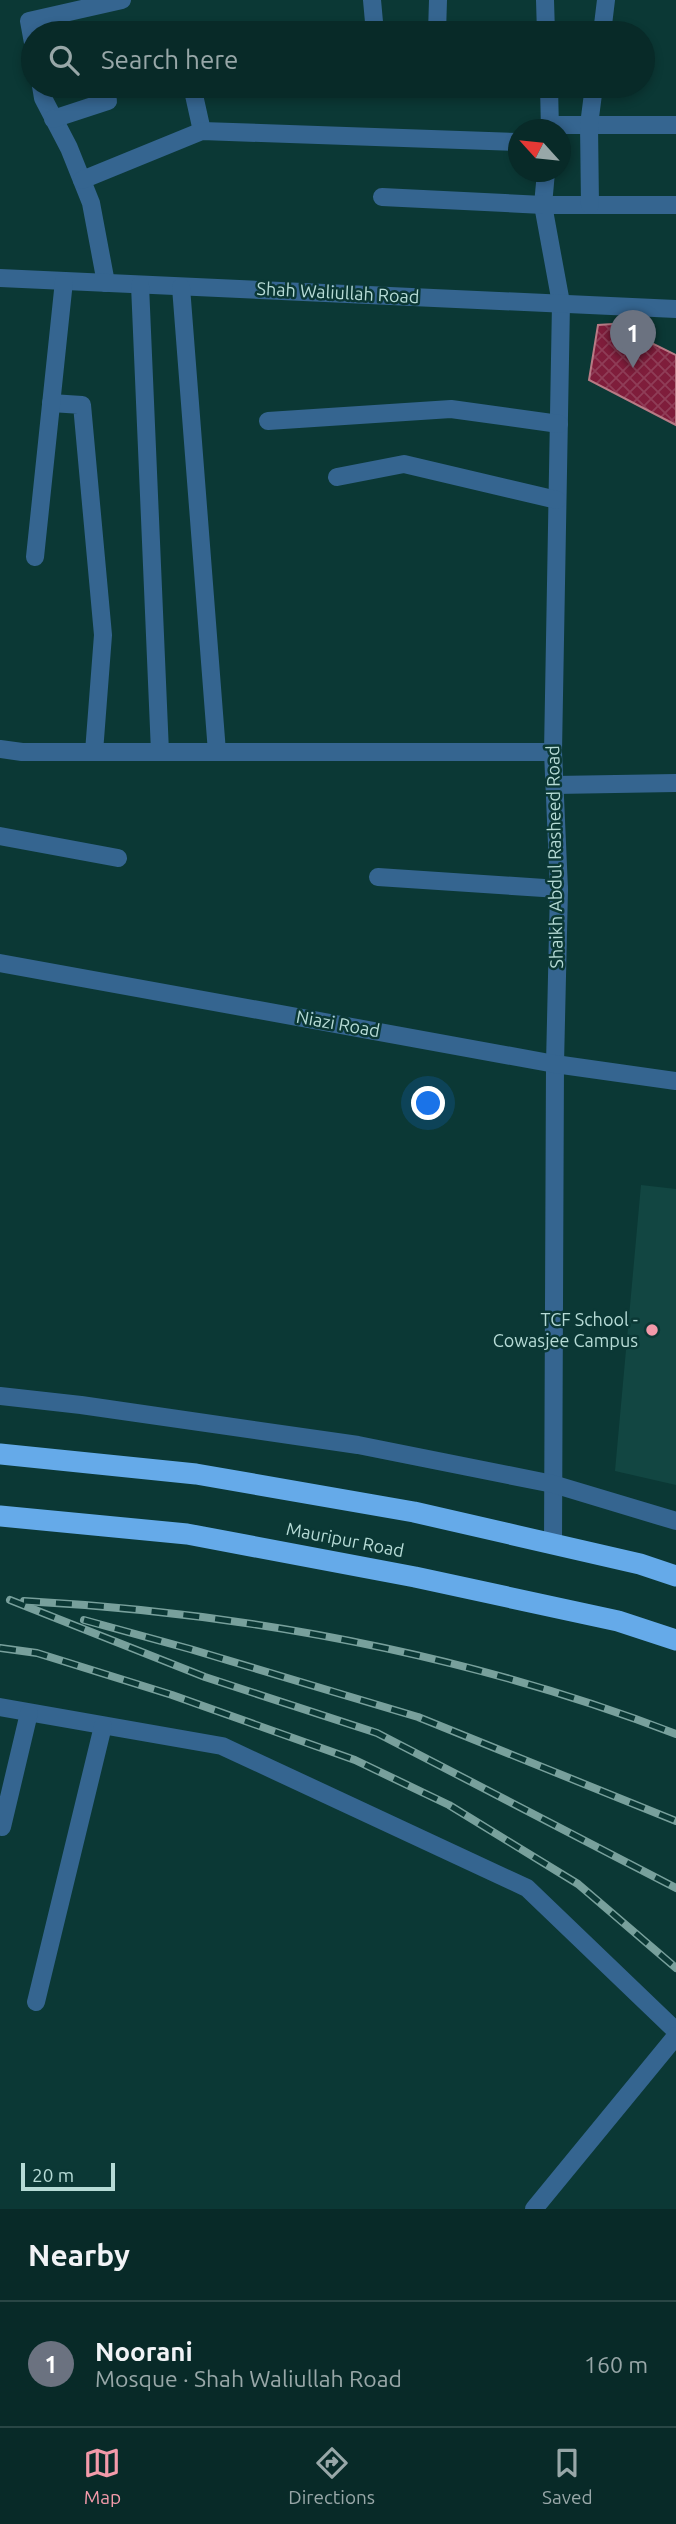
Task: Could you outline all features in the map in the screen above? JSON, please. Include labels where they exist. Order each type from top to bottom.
[{"type":"highway","points":[[0,1454],[195,1475],[414,1512],[640,1564],[676,1576]]},
{"type":"highway","name":"Mauripur Road","points":[[0,1516],[187,1534],[429,1580],[618,1621],[676,1640]]},
{"type":"street","points":[[29,21],[122,0]]},
{"type":"street","points":[[372,0],[374,21]]},
{"type":"street","points":[[437,21],[438,0]]},
{"type":"street","points":[[545,0],[546,21]]},
{"type":"street","points":[[603,21],[606,0]]},
{"type":"street","points":[[43,98],[69,148],[92,203],[106,284]]},
{"type":"street","points":[[53,119],[108,101],[107,98]]},
{"type":"street","points":[[195,98],[202,131]]},
{"type":"street","points":[[550,98],[551,119]]},
{"type":"street","points":[[590,205],[589,125],[592,98]]},
{"type":"street","points":[[571,126],[676,125]]},
{"type":"street","points":[[82,180],[202,131],[508,142]]},
{"type":"street","name":"Shaikh Abdul Rasheed Road","points":[[545,182],[543,205],[561,303],[553,752],[559,890],[555,1064],[553,1544]]},
{"type":"street","points":[[383,197],[543,205],[676,205]]},
{"type":"street","name":"Shah Waliullah Road","points":[[0,278],[676,309]]},
{"type":"street","points":[[35,557],[64,281]]},
{"type":"street","points":[[140,285],[160,752]]},
{"type":"street","points":[[181,286],[217,752]]},
{"type":"street","points":[[51,403],[82,405],[103,635],[94,752]]},
{"type":"street","points":[[268,421],[451,409],[559,424]]},
{"type":"street","points":[[337,477],[404,464],[557,500]]},
{"type":"street","points":[[0,749],[22,752],[553,752]]},
{"type":"street","points":[[555,785],[676,783]]},
{"type":"street","points":[[0,836],[118,858]]},
{"type":"street","points":[[377,877],[559,890]]},
{"type":"street","name":"Niazi Road","points":[[0,963],[555,1064],[676,1081]]},
{"type":"street","points":[[0,1396],[358,1445],[553,1484],[676,1521]]},
{"type":"street","points":[[0,1707],[222,1746],[527,1888],[676,2033],[534,2209]]},
{"type":"street","points":[[2,1827],[29,1713]]},
{"type":"street","points":[[36,2002],[103,1726]]},
{"type":"shaded area","name":"TCF School - Cowasjee Campus","points":[[641,1185],[676,1189],[676,1485],[615,1471]]},
{"type":"building","points":[[613,324],[676,355],[676,425],[589,380],[598,325]]},
{"type":"railway","points":[[10,1600],[205,1677],[377,1733],[676,1888]]},
{"type":"railway","points":[[24,1601],[190,1616],[355,1642],[518,1681],[676,1734]]},
{"type":"railway","points":[[84,1620],[418,1717],[676,1821]]},
{"type":"railway","points":[[0,1648],[37,1653],[172,1695],[355,1760],[449,1805],[578,1884],[676,1968]]},
{"type":"place","name":"Noorani","points":[[633,368]]},
{"type":"place","name":"TCF School - Cowasjee Campus","points":[[652,1330]]}]
